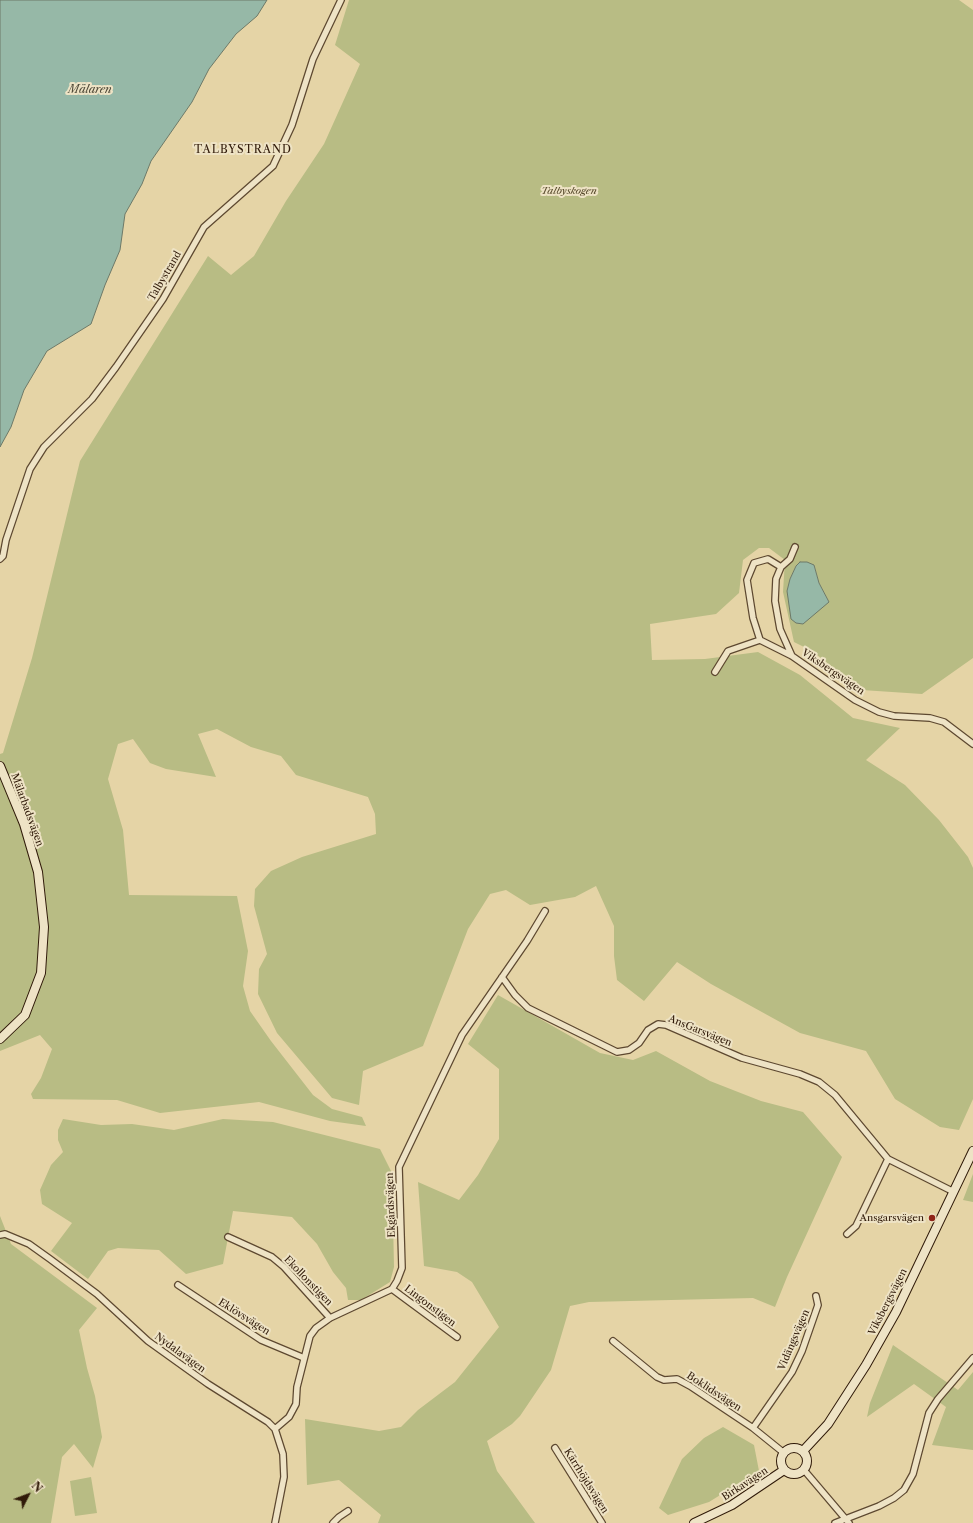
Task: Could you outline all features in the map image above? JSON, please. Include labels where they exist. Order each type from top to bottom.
[{"type":"street","name":"Talbystrand","points":[[0,559],[3,556],[6,540],[30,469],[44,447],[92,399],[116,367],[163,299],[204,227],[273,166],[292,125],[313,59],[341,0]]},
{"type":"street","name":"Viksbergsvägen","points":[[792,656],[780,629],[775,601],[776,579],[780,567],[790,559],[795,547]]},
{"type":"street","points":[[715,672],[728,651],[760,640],[753,618],[747,580],[754,563],[768,559],[780,567]]},
{"type":"street","name":"Viksbergsvägen","points":[[760,640],[792,656],[856,700],[879,712],[894,716],[930,718],[944,722],[973,744]]},
{"type":"street","name":"Mälarbadsvägen","points":[[0,766],[24,824],[38,872],[44,927],[41,973],[24,1015],[0,1039]]},
{"type":"street","name":"Ekgårdsvägen","points":[[392,1289],[402,1268],[399,1167],[462,1035],[527,941],[545,911]]},
{"type":"street","name":"AnsGarsvägen","points":[[502,977],[515,995],[528,1008],[617,1052],[629,1050],[634,1047],[639,1043],[648,1030],[658,1024],[666,1025],[742,1058],[800,1074],[819,1082],[835,1095],[888,1159],[954,1192]]},
{"type":"street","name":"Viksbergsvägen","points":[[803,1451],[828,1424],[866,1365],[896,1312],[973,1151]]},
{"type":"street","points":[[847,1234],[856,1226],[888,1159]]},
{"type":"street","name":"Nydalavägen","points":[[0,1235],[5,1234],[29,1244],[97,1294],[148,1341],[208,1384],[275,1428]]},
{"type":"street","name":"Ekollonstigen","points":[[228,1237],[272,1257],[284,1267],[330,1318]]},
{"type":"street","name":"Eklövsvägen","points":[[178,1286],[261,1340],[304,1358]]},
{"type":"street","points":[[275,1523],[284,1477],[283,1454],[275,1428],[289,1417],[296,1404],[297,1387],[310,1336],[316,1328],[330,1318],[392,1289]]},
{"type":"street","name":"Lingonstigen","points":[[392,1289],[456,1337]]},
{"type":"street","name":"Vidängsvägen","points":[[753,1428],[792,1372],[802,1351],[818,1305],[816,1296]]},
{"type":"street","name":"Boklidsvägen","points":[[613,1341],[657,1377],[664,1380],[678,1378],[753,1428],[784,1453]]},
{"type":"street","points":[[835,1523],[847,1521],[887,1502],[904,1490],[913,1474],[929,1413],[938,1399],[973,1358]]},
{"type":"street","name":"Kärrhöjdsvägen","points":[[555,1448],[602,1523]]},
{"type":"street","points":[[793,1448],[803,1451],[807,1460],[804,1470],[795,1474],[784,1470],[781,1462],[784,1453],[793,1448]]},
{"type":"street","name":"Birkavägen","points":[[694,1523],[732,1506],[784,1470]]},
{"type":"street","points":[[804,1470],[847,1521]]},
{"type":"street","points":[[333,1523],[348,1511]]},
{"type":"green space","name":"Talbyskogen","points":[[349,0],[959,0],[973,10],[973,658],[922,694],[862,690],[812,651],[794,642],[783,592],[785,560],[769,548],[759,548],[743,560],[739,593],[716,614],[650,624],[652,660],[705,659],[758,652],[800,675],[853,718],[900,728],[866,760],[905,785],[939,820],[968,857],[973,868],[973,1099],[959,1130],[940,1127],[895,1099],[866,1051],[800,1033],[711,984],[677,962],[644,1001],[617,980],[614,956],[614,926],[596,886],[575,897],[530,905],[506,890],[490,894],[468,929],[423,1046],[363,1071],[359,1105],[332,1098],[277,1033],[258,994],[259,969],[267,954],[254,906],[255,889],[271,871],[302,857],[376,834],[375,814],[368,797],[296,775],[281,756],[251,747],[217,729],[198,734],[216,777],[166,769],[150,763],[133,739],[118,744],[108,779],[123,830],[129,895],[237,896],[248,951],[243,986],[250,1011],[313,1095],[332,1109],[362,1117],[366,1126],[330,1121],[259,1102],[160,1113],[117,1100],[33,1099],[31,1094],[41,1078],[52,1049],[40,1035],[0,1051],[0,754],[3,753],[32,658],[80,461],[208,256],[231,275],[254,256],[286,201],[324,144],[360,64],[335,45]],"holes":[[[814,565],[819,583],[829,602],[787,591],[790,579],[796,566]]]},
{"type":"green space","points":[[498,995],[600,1053],[633,1060],[656,1051],[710,1081],[761,1101],[803,1112],[842,1157],[787,1277],[775,1307],[753,1298],[589,1302],[570,1306],[551,1370],[520,1416],[512,1424],[487,1441],[497,1471],[535,1523],[378,1523],[381,1515],[339,1480],[307,1485],[305,1419],[379,1431],[401,1427],[418,1410],[455,1382],[499,1327],[472,1282],[457,1272],[424,1266],[418,1182],[459,1200],[478,1175],[499,1139],[499,1069],[468,1044]]},
{"type":"green space","points":[[63,1119],[101,1125],[132,1124],[174,1130],[223,1119],[273,1122],[380,1149],[392,1173],[394,1267],[390,1282],[361,1300],[348,1300],[346,1288],[333,1272],[317,1244],[292,1217],[233,1211],[223,1264],[186,1274],[159,1250],[118,1248],[108,1251],[88,1279],[51,1251],[72,1223],[42,1204],[40,1190],[51,1165],[63,1152],[58,1140],[58,1130]]},
{"type":"green space","points":[[973,1174],[973,1202],[963,1200]]},
{"type":"green space","points":[[0,1216],[11,1244],[97,1308],[79,1330],[95,1396],[102,1437],[93,1468],[74,1444],[62,1457],[51,1523],[0,1523]]},
{"type":"green space","points":[[893,1345],[958,1390],[973,1372],[973,1450],[932,1445],[946,1407],[914,1384],[867,1417],[870,1403]]},
{"type":"green space","points":[[723,1427],[754,1445],[759,1471],[709,1502],[668,1515],[659,1508],[682,1459],[704,1438]]},
{"type":"green space","points":[[91,1477],[97,1513],[75,1516],[70,1481]]},
{"type":"water","name":"Mälaren","points":[[0,0],[267,0],[257,16],[236,34],[209,69],[192,102],[151,161],[142,184],[125,214],[120,250],[91,324],[47,351],[24,390],[11,427],[0,447]]},
{"type":"water","points":[[800,562],[807,562],[814,565],[819,583],[829,602],[803,624],[796,623],[791,619],[787,591],[790,579],[796,566]]},
{"type":"place","name":"Ansgarsvägen","points":[[932,1218]]},
{"type":"district","name":"TALBYSTRAND","points":[[243,150]]}]
